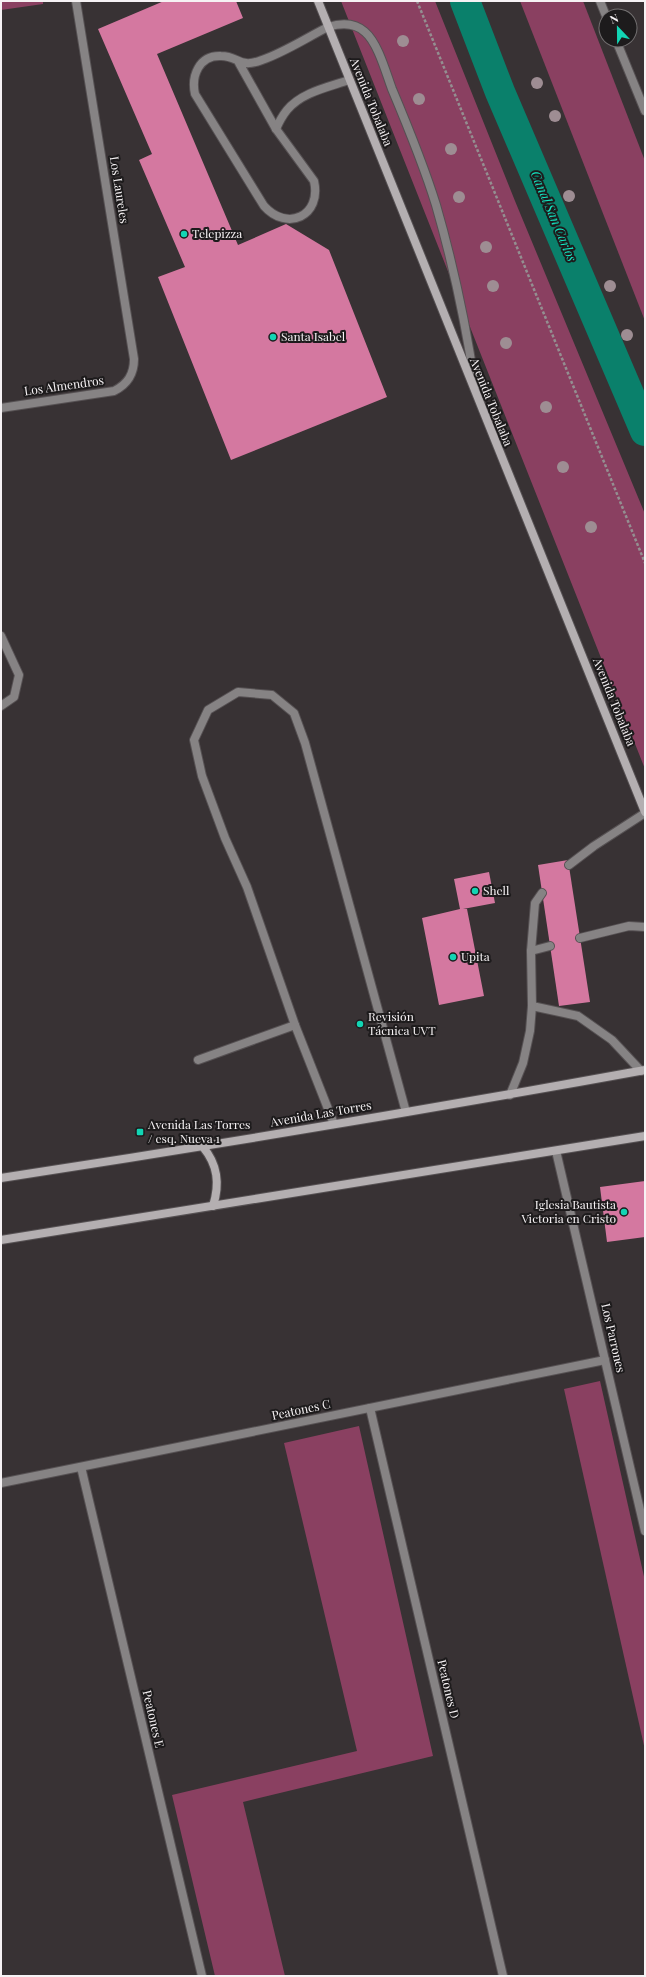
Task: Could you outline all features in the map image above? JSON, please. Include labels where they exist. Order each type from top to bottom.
[{"type":"main road","name":"Avenida Tobalaba","points":[[318,1],[477,400],[645,812]]},
{"type":"main road","name":"Avenida Las Torres","points":[[1,1178],[203,1147],[510,1095],[643,1070]]},
{"type":"main road","points":[[1,1240],[645,1136]]},
{"type":"main road","points":[[203,1147],[213,1161],[217,1174],[216,1196],[213,1206]]},
{"type":"street","name":"Los Laureles","points":[[76,1],[134,359],[132,375],[128,381]]},
{"type":"street","points":[[239,63],[276,129],[314,181],[316,190],[313,204],[304,214],[295,218],[286,219],[278,217],[270,213],[264,206],[195,94],[194,76],[197,68],[204,61],[212,57],[221,56],[246,64],[262,61],[328,27],[344,24],[353,25],[366,33],[376,49],[425,172],[446,243],[469,347],[477,400]]},
{"type":"street","points":[[620,48],[643,99],[645,111]]},
{"type":"street","points":[[276,129],[287,110],[293,104],[314,92],[349,80]]},
{"type":"street","name":"Los Almendros","points":[[1,408],[106,393],[122,387],[128,381]]},
{"type":"street","points":[[1,636],[19,675],[14,697],[1,706]]},
{"type":"street","points":[[334,1124],[295,1024],[247,887],[225,838],[202,776],[194,740],[208,710],[238,692],[272,695],[294,713],[307,751],[406,1112]]},
{"type":"street","points":[[569,865],[594,846],[645,812]]},
{"type":"street","points":[[510,1095],[523,1062],[530,1031],[532,1006],[531,951],[535,903],[542,893]]},
{"type":"street","points":[[580,938],[629,926],[645,927]]},
{"type":"street","points":[[531,951],[550,946]]},
{"type":"street","points":[[532,1006],[578,1016],[612,1040],[643,1070]]},
{"type":"street","points":[[198,1060],[295,1024]]},
{"type":"street","name":"Los Parrones","points":[[556,1151],[645,1531]]},
{"type":"street","name":"Peatones C","points":[[1,1483],[605,1360]]},
{"type":"street","name":"Peatones D","points":[[370,1408],[503,1976]]},
{"type":"street","name":"Peatones E","points":[[81,1467],[202,1976]]},
{"type":"path","points":[[417,1],[645,563]]},
{"type":"shaded area","points":[[1,1],[43,1],[43,4],[1,10]]},
{"type":"shaded area","points":[[341,1],[435,1],[515,201],[645,514],[645,769]]},
{"type":"shaded area","points":[[520,1],[583,1],[598,40],[598,48],[601,48],[645,161],[645,321]]},
{"type":"shaded area","points":[[600,1381],[645,1581],[645,1750],[564,1389]]},
{"type":"shaded area","points":[[359,1426],[433,1756],[243,1802],[285,1976],[215,1976],[172,1795],[357,1751],[284,1443]]},
{"type":"building","name":"Santa Isabel","points":[[164,1],[236,1],[243,18],[157,54],[238,245],[286,224],[329,250],[387,397],[231,460],[158,277],[185,267],[139,160],[152,154],[98,29]]},
{"type":"building","points":[[568,860],[590,1002],[559,1006],[538,865]]},
{"type":"building","name":"Upita","points":[[489,872],[495,903],[463,909],[467,909],[484,996],[439,1005],[422,918],[460,909],[454,879]]},
{"type":"building","name":"Iglesia Bautista Victoria en Cristo","points":[[645,1181],[645,1237],[607,1242],[600,1187]]},
{"type":"waterway","name":"Canal San Carlos","points":[[465,1],[500,92],[645,431]]},
{"type":"place","name":"Telepizza","points":[[184,234]]},
{"type":"place","name":"Santa Isabel","points":[[273,337]]},
{"type":"place","name":"Shell","points":[[475,891]]},
{"type":"place","name":"Upita","points":[[453,957]]},
{"type":"place","name":"Revisión Tácnica UVT","points":[[360,1024]]},
{"type":"place","name":"Avenida Las Torres / esq. Nueva 1","points":[[140,1132]]},
{"type":"place","name":"Iglesia Bautista Victoria en Cristo","points":[[624,1212]]}]
